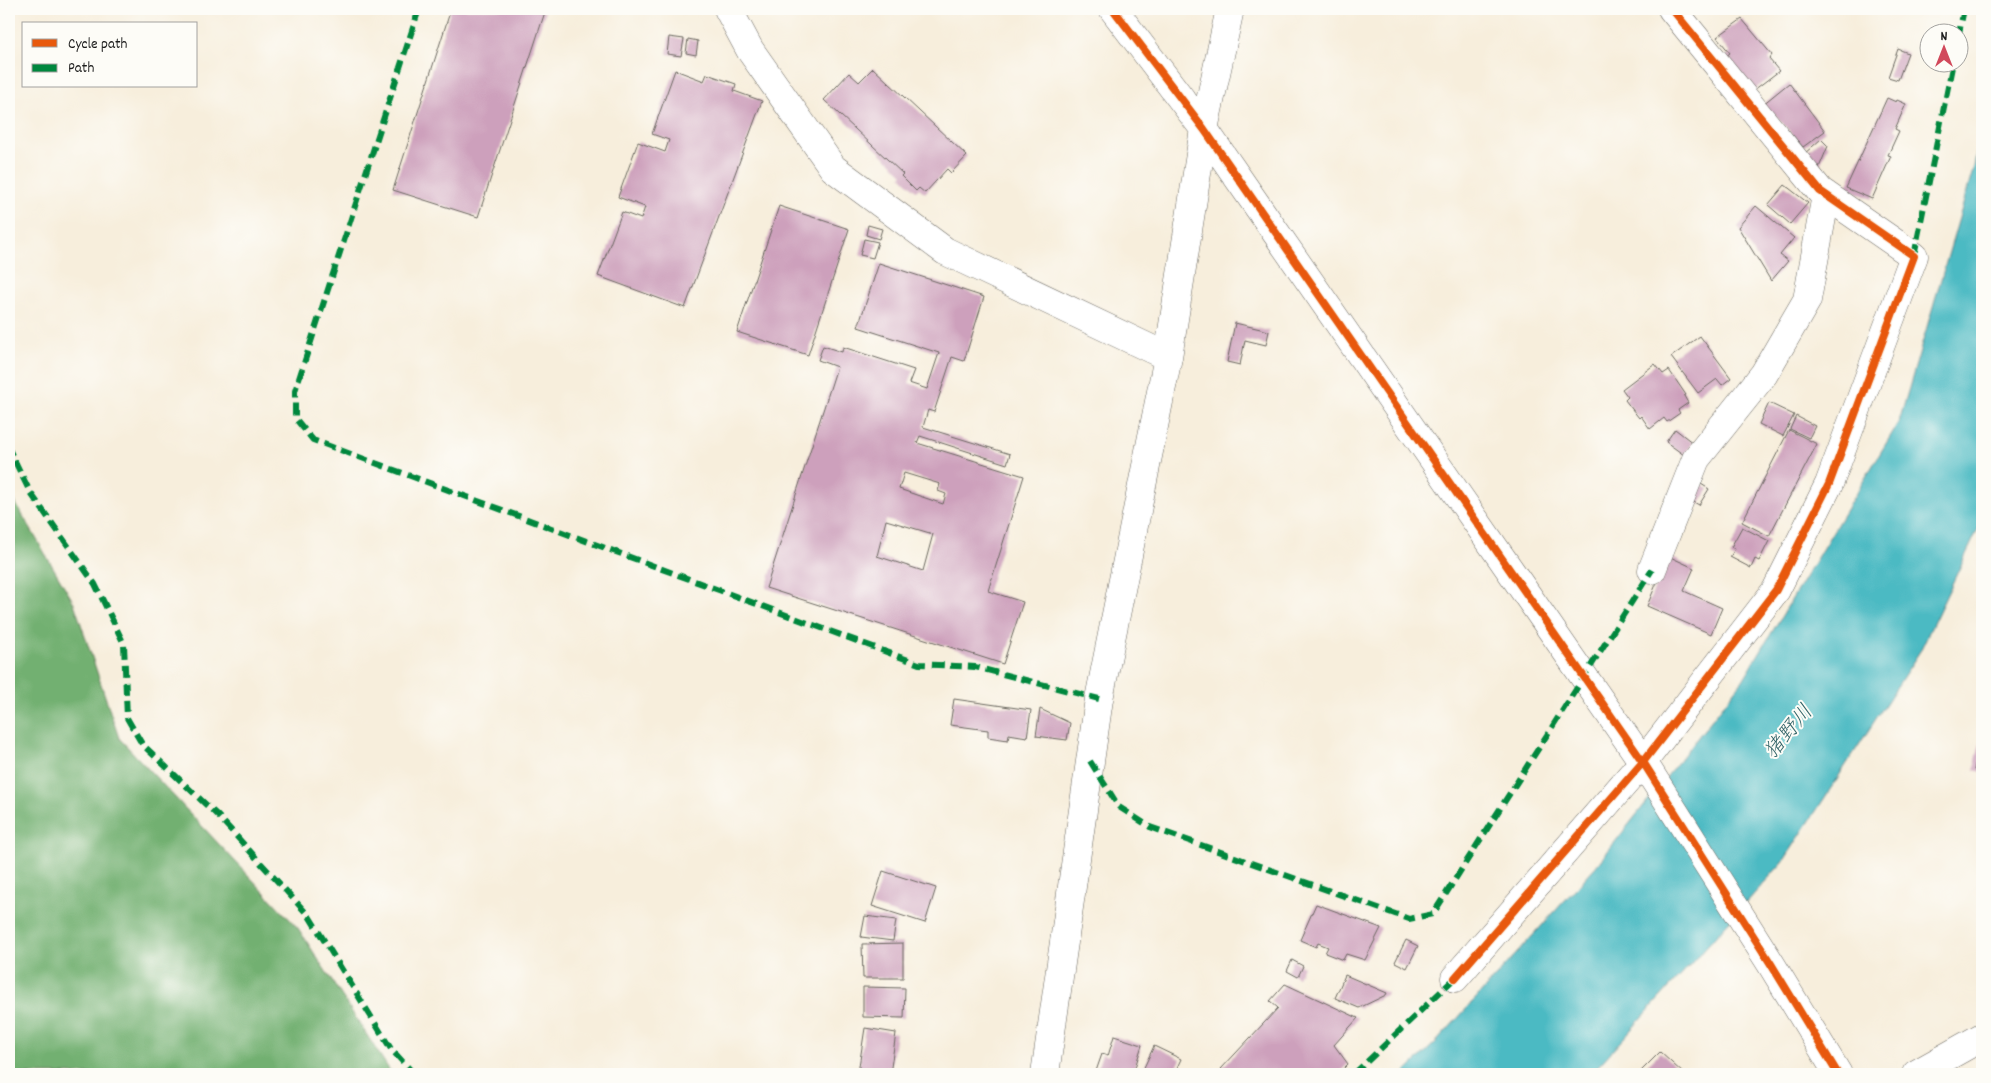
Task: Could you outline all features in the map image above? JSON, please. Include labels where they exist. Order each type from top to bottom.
[{"type":"street","points":[[728,9],[750,50],[833,168],[945,251],[1168,357]]},
{"type":"street","points":[[1113,9],[1204,129],[1643,762],[1838,1074]]},
{"type":"street","points":[[1045,1074],[1099,699],[1168,357],[1204,129],[1230,9]]},
{"type":"street","points":[[1455,978],[1643,762],[1776,590],[1829,484],[1914,256],[1820,191],[1672,9]]},
{"type":"street","points":[[1652,570],[1696,459],[1764,374],[1807,300],[1826,195]]},
{"type":"street","points":[[1916,1074],[1982,1038]]},
{"type":"green space","points":[[9,492],[74,603],[119,738],[298,928],[392,1074],[9,1074]]},
{"type":"water","name":"猪野川","points":[[1982,119],[1982,521],[1920,651],[1783,862],[1591,1074],[1403,1074],[1438,1040],[1596,866],[1743,680],[1899,422],[1974,167]]},
{"type":"building","points":[[451,9],[536,9],[545,12],[478,217],[393,190]]},
{"type":"building","points":[[1742,19],[1772,55],[1769,59],[1779,71],[1754,90],[1725,57],[1730,53],[1717,37]]},
{"type":"building","points":[[669,37],[684,39],[681,56],[667,54]]},
{"type":"building","points":[[688,39],[698,41],[696,55],[686,53]]},
{"type":"building","points":[[1898,49],[1908,53],[1898,80],[1888,77]]},
{"type":"building","points":[[873,68],[967,156],[951,173],[947,169],[925,193],[919,188],[916,191],[901,176],[903,174],[824,100],[849,73],[859,82]]},
{"type":"building","points":[[675,70],[704,81],[707,74],[736,84],[734,91],[762,101],[685,308],[598,276],[622,212],[641,219],[645,207],[618,197],[638,142],[665,152],[669,140],[652,134]]},
{"type":"building","points":[[1789,83],[1825,131],[1803,147],[1778,118],[1762,105]]},
{"type":"building","points":[[1887,98],[1906,104],[1895,129],[1899,131],[1888,155],[1891,156],[1872,199],[1846,188]]},
{"type":"building","points":[[1821,139],[1828,146],[1818,170],[1804,154]]},
{"type":"building","points":[[1785,185],[1808,203],[1790,224],[1768,205]]},
{"type":"building","points":[[779,206],[849,229],[808,355],[737,332]]},
{"type":"building","points":[[1756,206],[1794,238],[1780,255],[1788,261],[1771,281],[1738,227]]},
{"type":"building","points":[[868,225],[882,229],[879,239],[866,235]]},
{"type":"building","points":[[864,239],[878,242],[873,258],[860,255]]},
{"type":"building","points":[[879,263],[984,297],[964,361],[952,357],[934,412],[928,410],[923,427],[1010,454],[1007,464],[920,436],[917,443],[1024,476],[988,591],[1023,602],[1003,664],[766,588],[837,367],[818,360],[823,346],[842,352],[843,347],[914,370],[909,383],[927,389],[939,353],[858,327]],"holes":[[[904,473],[940,484],[938,491],[946,494],[943,504],[899,489]],[[886,520],[933,534],[923,571],[877,556]]]},
{"type":"building","points":[[1235,323],[1269,331],[1266,345],[1245,340],[1240,365],[1227,362]]},
{"type":"building","points":[[1700,336],[1731,378],[1722,385],[1717,379],[1698,393],[1671,357]]},
{"type":"building","points":[[1655,364],[1663,374],[1669,370],[1686,395],[1684,396],[1688,403],[1678,410],[1680,413],[1667,422],[1664,418],[1650,429],[1641,416],[1639,418],[1625,400],[1628,397],[1622,389]]},
{"type":"building","points":[[1769,403],[1794,415],[1783,436],[1759,424]]},
{"type":"building","points":[[1796,416],[1815,426],[1809,438],[1790,429]]},
{"type":"building","points":[[1675,429],[1693,443],[1684,455],[1666,442]]},
{"type":"building","points":[[1789,430],[1817,444],[1769,536],[1742,522]]},
{"type":"building","points":[[1701,484],[1709,489],[1699,505],[1692,501]]},
{"type":"building","points":[[1742,527],[1769,541],[1759,561],[1755,559],[1751,568],[1730,557],[1735,549],[1731,547]]},
{"type":"building","points":[[1668,556],[1694,568],[1684,591],[1722,608],[1711,634],[1647,606]]},
{"type":"building","points":[[954,699],[1031,710],[1027,737],[1009,734],[1008,740],[988,737],[988,730],[950,725]]},
{"type":"building","points":[[1040,709],[1070,723],[1067,740],[1036,736]]},
{"type":"building","points":[[1982,737],[1982,772],[1974,770]]},
{"type":"building","points":[[883,871],[936,888],[925,923],[872,906]]},
{"type":"building","points":[[1316,904],[1381,928],[1365,960],[1346,954],[1343,960],[1325,953],[1328,947],[1318,943],[1316,947],[1300,940]]},
{"type":"building","points":[[865,916],[896,920],[893,941],[861,937]]},
{"type":"building","points":[[1406,940],[1418,946],[1407,968],[1395,962]]},
{"type":"building","points":[[903,943],[903,978],[863,978],[862,944]]},
{"type":"building","points":[[1292,960],[1303,966],[1298,977],[1287,971]]},
{"type":"building","points":[[1345,975],[1387,993],[1359,1008],[1335,998]]},
{"type":"building","points":[[1285,984],[1358,1018],[1334,1045],[1348,1064],[1338,1074],[1226,1074],[1221,1069],[1278,1008],[1270,1001]]},
{"type":"building","points":[[863,987],[905,988],[904,1018],[863,1017]]},
{"type":"building","points":[[865,1028],[896,1033],[890,1074],[858,1073]]},
{"type":"building","points":[[1114,1036],[1142,1045],[1133,1074],[1095,1074],[1102,1054],[1108,1056]]},
{"type":"building","points":[[1154,1046],[1181,1059],[1174,1074],[1141,1074]]},
{"type":"building","points":[[1660,1052],[1684,1074],[1638,1074]]},
{"type":"marked path","points":[[419,9],[295,391],[295,418],[313,440],[919,664],[975,667],[1099,699]]},
{"type":"marked path","points":[[1961,22],[1964,9]]},
{"type":"marked path","points":[[1914,256],[1951,72]]},
{"type":"marked path","points":[[9,444],[9,449],[30,492],[95,584],[124,644],[127,718],[142,744],[218,816],[309,916],[391,1049],[414,1074]]},
{"type":"marked path","points":[[1090,761],[1119,807],[1150,827],[1409,919],[1433,914],[1652,570]]},
{"type":"marked path","points":[[1354,1074],[1455,978]]},
{"type":"cycle path","points":[[1113,9],[1204,129],[1643,762],[1838,1074]]},
{"type":"cycle path","points":[[1455,978],[1643,762],[1776,590],[1829,484],[1914,256],[1820,191],[1672,9]]}]
